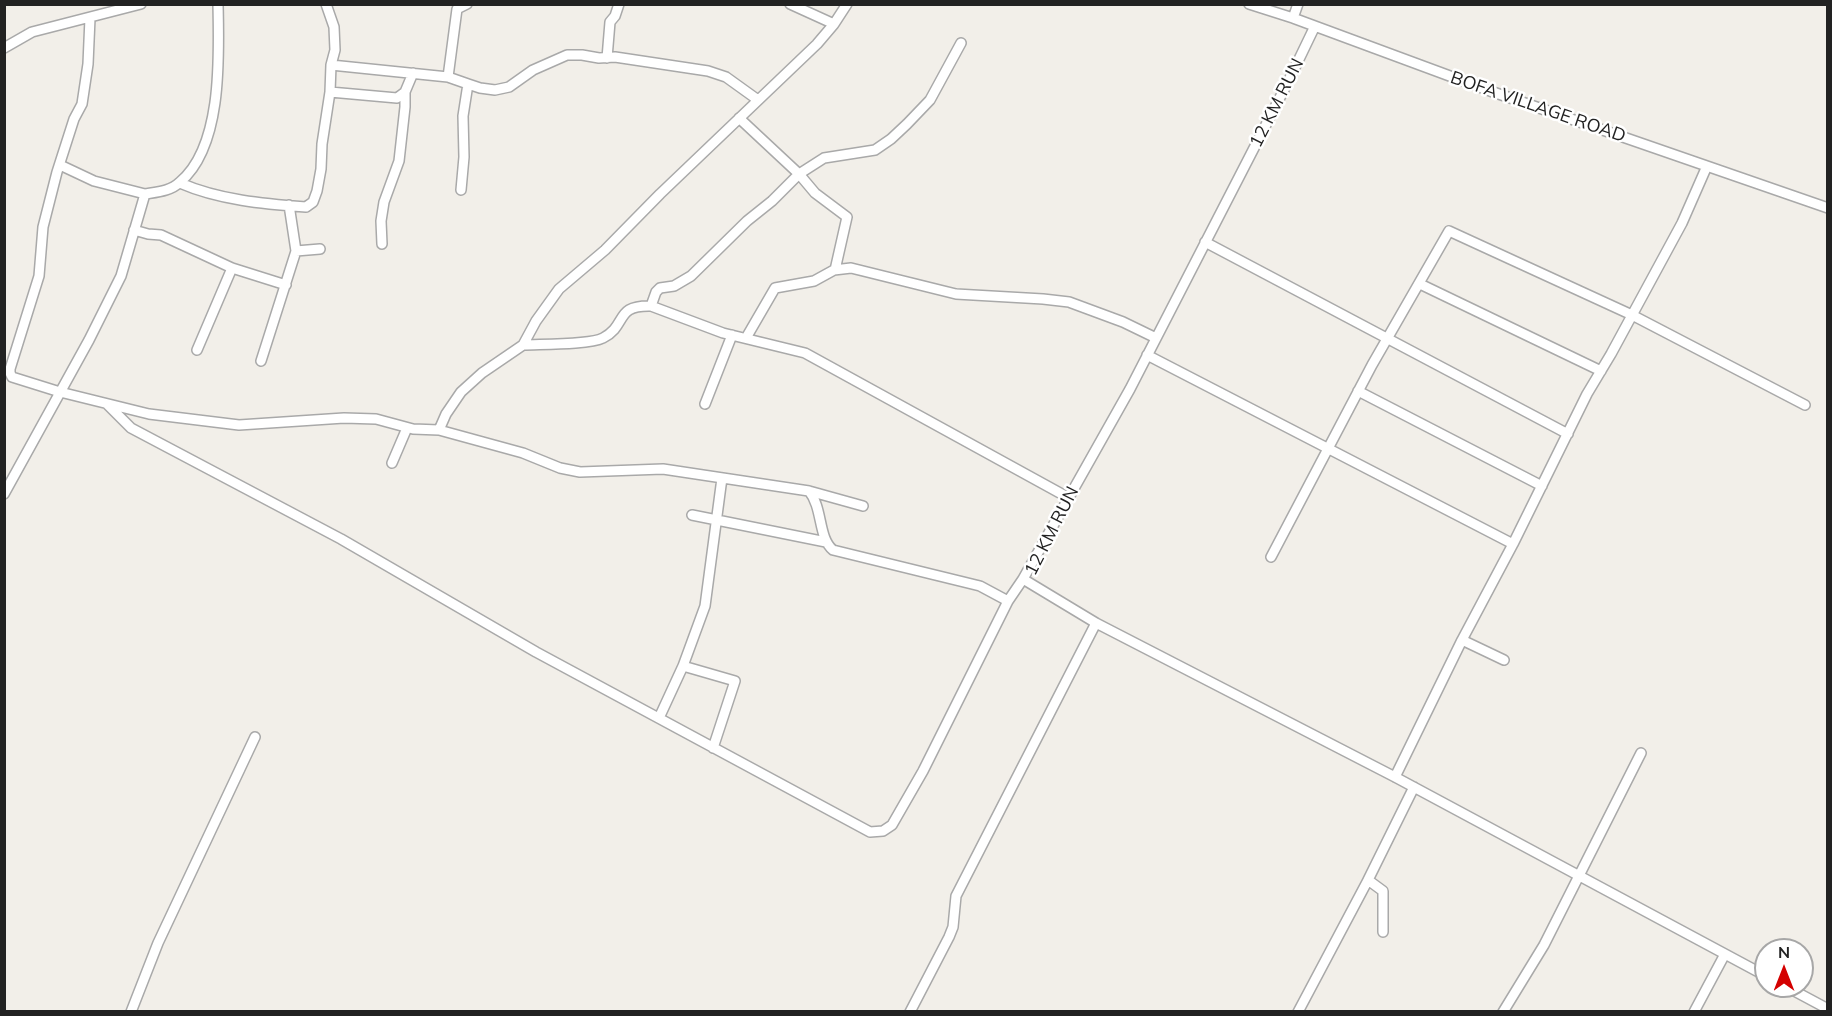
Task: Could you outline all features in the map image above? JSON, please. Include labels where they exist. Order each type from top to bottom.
[{"type":"street","points":[[4,48],[32,32],[141,4]]},
{"type":"street","points":[[60,165],[94,181],[145,194],[161,192],[180,183],[194,166],[206,143],[211,126],[217,71],[218,4]]},
{"type":"street","points":[[180,183],[209,194],[238,200],[306,207],[313,202],[321,170],[331,65],[335,50],[334,27],[326,4]]},
{"type":"street","points":[[448,77],[457,9],[467,4]]},
{"type":"street","points":[[607,58],[610,22],[619,4]]},
{"type":"street","points":[[790,4],[834,24]]},
{"type":"street","points":[[440,430],[446,414],[461,392],[523,345],[536,321],[560,289],[605,250],[660,194],[817,44],[847,4]]},
{"type":"street","name":"BOFA VILLAGE ROAD","points":[[1249,4],[1827,208]]},
{"type":"street","points":[[1293,18],[1298,4]]},
{"type":"street","points":[[90,18],[82,104],[74,118],[57,172],[43,227],[39,276],[10,373],[12,377],[60,392],[148,414],[239,425],[344,418],[376,419],[407,428],[440,430],[524,453],[560,468],[580,472],[663,469],[809,491],[863,506]]},
{"type":"street","name":"12 KM RUN","points":[[1315,26],[1147,356],[1023,579],[1096,623],[1395,777],[1754,970]]},
{"type":"street","points":[[651,306],[660,288],[674,286],[691,276],[747,220],[772,201],[799,174],[824,158],[875,150],[891,139],[930,100],[961,43]]},
{"type":"street","points":[[331,65],[448,77],[480,88],[495,90],[509,87],[533,70],[567,55],[615,57],[708,71],[726,77],[758,100]]},
{"type":"street","points":[[382,244],[381,222],[384,202],[399,161],[405,92],[413,73]]},
{"type":"street","points":[[461,189],[464,157],[463,116],[468,84]]},
{"type":"street","points":[[330,92],[397,98],[405,92]]},
{"type":"street","points":[[739,118],[799,174],[815,193],[847,217],[835,270]]},
{"type":"street","points":[[1395,777],[1587,394],[1682,223],[1707,166]]},
{"type":"street","points":[[4,494],[89,340],[121,276],[145,194]]},
{"type":"street","points":[[261,361],[296,251],[289,205]]},
{"type":"street","points":[[134,230],[161,235],[232,268],[286,285]]},
{"type":"street","points":[[1271,557],[1358,391],[1449,231],[1632,315],[1805,405]]},
{"type":"street","points":[[1205,242],[1568,434]]},
{"type":"street","points":[[296,251],[320,249]]},
{"type":"street","points":[[197,350],[232,268]]},
{"type":"street","points":[[746,338],[775,288],[814,281],[835,270],[851,268],[956,294],[1069,302],[1123,322],[1156,338]]},
{"type":"street","points":[[1419,284],[1600,371]]},
{"type":"street","points":[[523,345],[591,341],[603,338],[614,329],[629,308],[651,306],[732,335],[805,353],[1069,498]]},
{"type":"street","points":[[705,404],[732,335]]},
{"type":"street","points":[[1147,356],[1513,544]]},
{"type":"street","points":[[1358,391],[1542,486]]},
{"type":"street","points":[[106,404],[131,428],[340,539],[536,652],[870,832],[883,831],[891,825],[923,771],[1008,601],[1023,579]]},
{"type":"street","points":[[392,463],[407,428]]},
{"type":"street","points":[[659,718],[705,606],[722,478]]},
{"type":"street","points":[[809,491],[815,498],[826,542],[833,550],[980,586],[1008,601]]},
{"type":"street","points":[[692,515],[826,542]]},
{"type":"street","points":[[910,1011],[949,937],[956,897],[1096,623]]},
{"type":"street","points":[[1462,640],[1504,660]]},
{"type":"street","points":[[682,666],[735,681],[713,748]]},
{"type":"street","points":[[131,1011],[158,943],[255,737]]},
{"type":"street","points":[[1503,1011],[1544,945],[1641,753]]},
{"type":"street","points":[[1298,1011],[1414,788]]},
{"type":"street","points":[[1368,880],[1383,891],[1383,932]]},
{"type":"street","points":[[1694,1011],[1725,954]]},
{"type":"street","points":[[1807,998],[1827,1009]]}]
